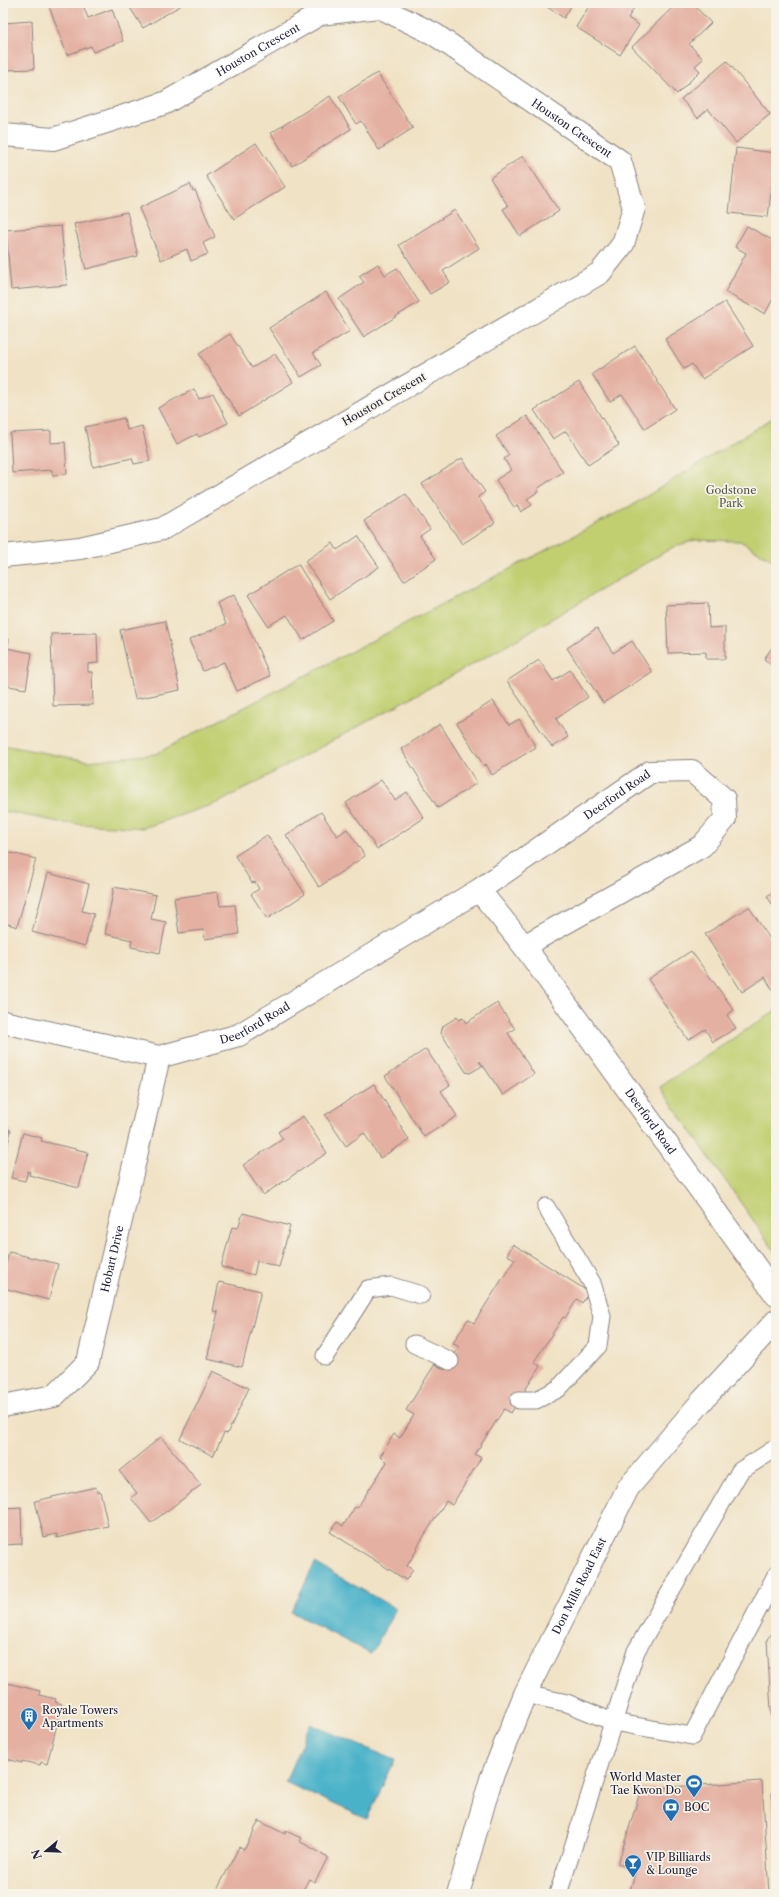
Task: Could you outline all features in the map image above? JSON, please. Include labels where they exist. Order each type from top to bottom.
[{"type":"street","name":"Houston Crescent","points":[[3,135],[54,139],[165,103],[320,14],[379,7],[434,34],[620,160],[634,208],[622,244],[600,273],[162,529],[80,548],[3,556]]},
{"type":"street","name":"Deerford Road","points":[[3,1022],[159,1058],[239,1035],[479,890],[650,772],[692,771],[724,799],[725,818],[702,846],[524,946]]},
{"type":"street","name":"Deerford Road","points":[[479,890],[524,946],[776,1295]]},
{"type":"street","name":"Hobart Drive","points":[[3,1406],[54,1396],[88,1362],[159,1058]]},
{"type":"street","name":"Don Mills Road East","points":[[458,1894],[491,1779],[525,1694],[628,1488],[702,1401],[776,1321]]},
{"type":"lane","points":[[519,1400],[536,1400],[558,1389],[598,1346],[602,1316],[592,1283],[546,1207]]},
{"type":"lane","points":[[325,1356],[368,1289],[391,1286],[421,1295]]},
{"type":"lane","points":[[414,1344],[450,1361]]},
{"type":"lane","points":[[558,1894],[636,1651],[740,1471],[776,1448]]},
{"type":"lane","points":[[525,1694],[567,1703],[613,1722],[692,1736],[776,1575]]},
{"type":"green space","name":"Godstone Park","points":[[776,416],[776,562],[740,541],[695,540],[673,547],[504,647],[220,802],[143,828],[64,823],[3,811],[3,745],[88,761],[155,754],[634,504]]},
{"type":"green space","points":[[776,1010],[776,1253],[660,1087]]},
{"type":"water","points":[[315,1563],[396,1609],[371,1654],[291,1612]]},
{"type":"water","points":[[310,1724],[395,1760],[367,1819],[285,1782]]},
{"type":"building","points":[[57,3],[82,3],[88,18],[112,9],[123,41],[93,52],[91,46],[67,55],[49,6]]},
{"type":"building","points":[[127,3],[185,3],[143,28]]},
{"type":"building","points":[[541,3],[573,3],[564,18]]},
{"type":"building","points":[[591,3],[637,3],[628,18],[639,25],[620,55],[576,27]]},
{"type":"building","points":[[677,3],[692,3],[711,23],[689,44],[703,59],[695,66],[700,71],[677,94],[632,47]]},
{"type":"building","points":[[32,21],[34,69],[3,70],[3,23]]},
{"type":"building","points":[[727,61],[770,114],[736,143],[708,109],[698,118],[681,99]]},
{"type":"building","points":[[377,73],[413,128],[379,150],[361,121],[356,124],[339,97]]},
{"type":"building","points":[[330,96],[351,129],[292,166],[271,133]]},
{"type":"building","points":[[256,143],[285,187],[234,219],[206,176]]},
{"type":"building","points":[[736,148],[776,153],[776,185],[772,184],[768,217],[729,213]]},
{"type":"building","points":[[523,156],[559,211],[520,236],[503,209],[508,206],[490,178]]},
{"type":"building","points":[[190,184],[193,191],[195,190],[215,237],[203,243],[208,254],[191,261],[187,249],[161,260],[139,208]]},
{"type":"building","points":[[455,210],[479,248],[443,271],[450,282],[430,294],[399,245]]},
{"type":"building","points":[[127,212],[138,256],[86,269],[74,224]]},
{"type":"building","points":[[61,226],[67,285],[11,290],[6,230]]},
{"type":"building","points":[[747,226],[776,242],[776,293],[765,314],[725,292],[746,253],[735,247]]},
{"type":"building","points":[[378,264],[385,275],[397,268],[419,302],[364,337],[339,299],[364,282],[359,276]]},
{"type":"building","points":[[326,292],[350,331],[313,353],[321,365],[301,377],[269,328]]},
{"type":"building","points":[[725,302],[753,346],[702,379],[692,364],[684,369],[665,339]]},
{"type":"building","points":[[230,334],[252,368],[275,354],[293,382],[239,416],[199,354]]},
{"type":"building","points":[[635,346],[675,409],[645,429],[622,394],[610,402],[592,374]]},
{"type":"building","points":[[579,382],[619,445],[588,465],[566,431],[553,439],[534,410]]},
{"type":"building","points":[[194,389],[199,399],[213,393],[228,423],[199,437],[197,434],[177,444],[158,408]]},
{"type":"building","points":[[527,416],[563,472],[537,489],[539,491],[527,499],[532,505],[521,512],[517,505],[514,507],[496,480],[511,470],[504,459],[509,455],[496,436]]},
{"type":"building","points":[[124,418],[127,430],[142,426],[150,461],[134,464],[132,458],[93,467],[85,427]]},
{"type":"building","points":[[51,431],[51,443],[65,442],[67,474],[52,475],[52,470],[12,473],[10,433]]},
{"type":"building","points":[[462,458],[485,492],[478,497],[495,523],[462,544],[422,484]]},
{"type":"building","points":[[406,494],[430,529],[420,536],[436,559],[404,581],[364,521]]},
{"type":"building","points":[[358,536],[379,567],[330,599],[305,561],[333,543],[337,550]]},
{"type":"building","points":[[298,564],[333,621],[303,640],[287,615],[268,626],[248,595]]},
{"type":"building","points":[[234,595],[270,676],[237,691],[224,662],[203,671],[189,640],[226,624],[217,603]]},
{"type":"building","points":[[708,603],[709,628],[725,627],[725,659],[706,659],[706,652],[668,653],[666,605]]},
{"type":"building","points":[[165,621],[180,690],[135,699],[120,630]]},
{"type":"building","points":[[597,628],[613,653],[632,641],[652,672],[603,703],[567,648]]},
{"type":"building","points":[[97,633],[98,663],[88,664],[88,672],[92,672],[93,705],[53,706],[51,634]]},
{"type":"building","points":[[3,638],[9,639],[7,648],[32,653],[26,689],[3,685]]},
{"type":"building","points":[[776,642],[776,668],[764,659]]},
{"type":"building","points":[[539,660],[553,681],[570,670],[588,697],[556,719],[568,737],[552,747],[507,681]]},
{"type":"building","points":[[493,701],[509,725],[519,719],[536,747],[492,775],[486,764],[484,766],[457,723]]},
{"type":"building","points":[[440,724],[477,783],[438,808],[401,749]]},
{"type":"building","points":[[381,780],[395,800],[407,792],[424,818],[377,849],[346,803]]},
{"type":"building","points":[[321,812],[337,836],[347,829],[365,856],[319,887],[286,835]]},
{"type":"building","points":[[267,835],[305,894],[267,919],[251,894],[259,889],[255,882],[252,883],[235,856]]},
{"type":"building","points":[[3,851],[36,859],[17,927],[5,923],[3,928]]},
{"type":"building","points":[[48,873],[89,884],[82,911],[94,914],[85,946],[32,932]]},
{"type":"building","points":[[114,887],[156,895],[151,919],[166,922],[160,953],[131,947],[132,940],[105,934]]},
{"type":"building","points":[[776,890],[776,910],[767,896]]},
{"type":"building","points":[[218,892],[220,906],[235,905],[239,934],[205,939],[203,930],[179,933],[174,898]]},
{"type":"building","points":[[749,907],[776,948],[776,989],[773,991],[765,977],[742,992],[705,934]]},
{"type":"building","points":[[691,951],[734,1010],[727,1015],[736,1028],[713,1042],[705,1029],[688,1040],[648,979]]},
{"type":"building","points":[[497,1003],[515,1029],[508,1033],[534,1074],[503,1095],[480,1061],[479,1062],[482,1066],[470,1073],[466,1072],[441,1033],[443,1026],[457,1017],[459,1020],[463,1018],[466,1023]]},
{"type":"building","points":[[426,1049],[450,1085],[441,1091],[457,1116],[424,1137],[385,1076]]},
{"type":"building","points":[[374,1084],[409,1140],[380,1158],[364,1133],[346,1146],[325,1115]]},
{"type":"building","points":[[303,1116],[327,1153],[263,1195],[243,1165],[283,1139],[278,1132]]},
{"type":"building","points":[[3,1128],[11,1130],[4,1161],[3,1161]]},
{"type":"building","points":[[23,1133],[42,1138],[41,1141],[88,1152],[79,1188],[29,1175],[30,1172],[28,1171],[25,1181],[11,1178]]},
{"type":"building","points":[[243,1213],[290,1226],[279,1267],[257,1261],[254,1275],[221,1267],[232,1227],[238,1228]]},
{"type":"building","points":[[513,1244],[589,1292],[582,1303],[577,1299],[565,1318],[563,1317],[534,1362],[540,1366],[511,1413],[504,1409],[475,1454],[481,1458],[452,1505],[446,1501],[417,1547],[418,1548],[407,1566],[413,1570],[406,1580],[330,1532],[337,1522],[343,1526],[355,1507],[357,1508],[387,1462],[380,1457],[394,1434],[400,1438],[414,1415],[406,1410],[435,1364],[445,1370],[459,1347],[453,1343],[468,1319],[474,1323],[515,1259],[507,1255]]},
{"type":"building","points":[[9,1252],[58,1264],[49,1300],[3,1288],[3,1275]]},
{"type":"building","points":[[219,1282],[261,1291],[242,1367],[207,1359],[218,1312],[213,1311]]},
{"type":"building","points":[[213,1371],[249,1388],[227,1434],[224,1433],[213,1456],[180,1439]]},
{"type":"building","points":[[161,1437],[201,1485],[151,1523],[131,1498],[137,1493],[119,1471]]},
{"type":"building","points":[[96,1487],[97,1492],[100,1491],[108,1526],[57,1538],[57,1534],[44,1537],[35,1501]]},
{"type":"building","points":[[21,1507],[22,1544],[3,1545],[3,1508]]},
{"type":"building","points":[[776,1629],[776,1750],[773,1747],[767,1639]]},
{"type":"building","name":"Royale Towers Apartments","points":[[3,1682],[40,1691],[39,1695],[56,1699],[55,1702],[62,1704],[47,1764],[41,1762],[40,1765],[22,1761],[22,1763],[3,1758]]},
{"type":"building","points":[[762,1781],[769,1894],[629,1894],[636,1870],[618,1864],[641,1789]]},
{"type":"building","points":[[776,1788],[776,1848],[775,1848],[772,1793]]},
{"type":"building","points":[[259,1821],[285,1834],[286,1831],[301,1838],[299,1841],[328,1857],[315,1882],[309,1879],[301,1894],[215,1894],[239,1847],[244,1850]]},
{"type":"place","name":"Royale Towers Apartments","points":[[29,1731]]},
{"type":"place","name":"World Master Tae Kwon Do","points":[[694,1798]]},
{"type":"place","name":"BOC","points":[[671,1822]]},
{"type":"place","name":"VIP Billiards & Lounge","points":[[633,1878]]}]
